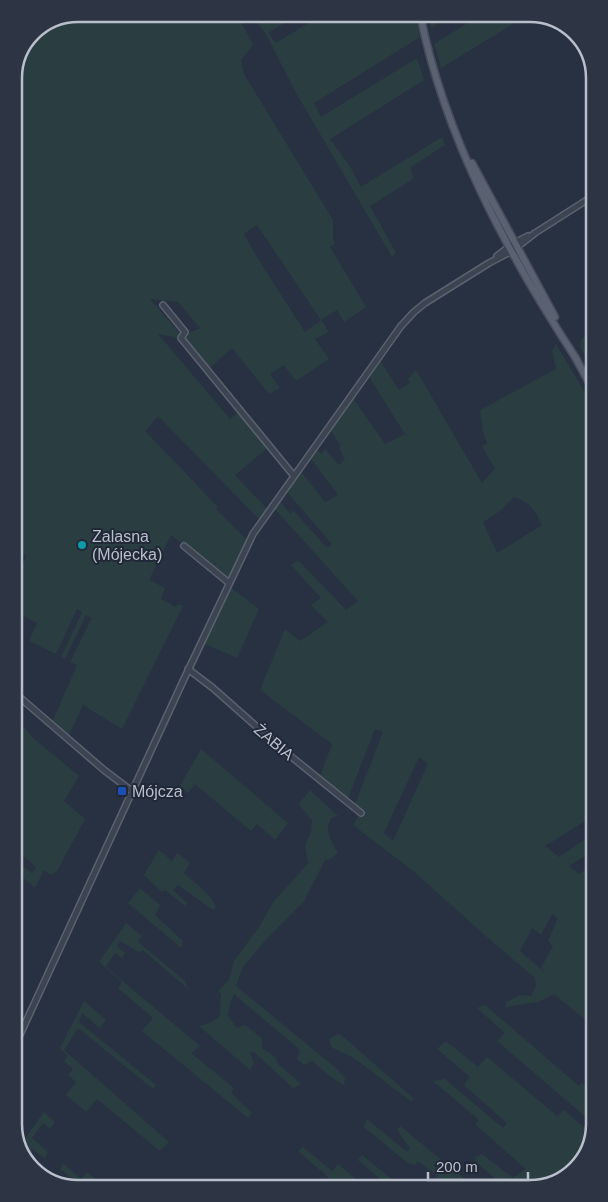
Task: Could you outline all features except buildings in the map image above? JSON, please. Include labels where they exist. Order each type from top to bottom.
[{"type":"main road","points":[[422,23],[430,54],[473,175],[586,377]]},
{"type":"street","points":[[22,1030],[188,669],[253,534],[404,322],[425,303],[586,201]]},
{"type":"street","points":[[162,304],[185,332],[181,338],[294,476]]},
{"type":"street","points":[[184,546],[230,583]]},
{"type":"street","name":"ŻABIA","points":[[188,669],[360,813]]},
{"type":"street","points":[[22,700],[104,770],[133,792]]},
{"type":"green space","points":[[79,22],[241,22],[253,45],[241,60],[244,74],[333,220],[333,239],[335,243],[330,247],[366,307],[344,322],[337,310],[321,320],[329,332],[315,339],[329,359],[296,381],[284,365],[270,374],[280,388],[269,394],[232,348],[207,370],[181,338],[158,334],[230,419],[240,411],[270,446],[235,475],[268,510],[260,520],[158,416],[145,431],[247,540],[228,580],[171,535],[149,580],[165,588],[161,599],[176,607],[178,604],[183,606],[122,729],[83,705],[67,739],[51,725],[77,665],[70,662],[92,618],[86,615],[65,659],[61,657],[82,612],[77,609],[56,654],[29,641],[37,623],[22,615],[23,565],[27,555],[23,554],[23,75],[27,57],[39,39],[48,32],[57,27]],"holes":[[[257,225],[321,320],[305,332],[244,234]],[[150,299],[178,302],[200,328],[182,336]]]},
{"type":"green space","points":[[257,22],[285,22],[268,33],[276,43],[309,23],[417,23],[420,37],[314,103],[321,117],[417,58],[424,80],[330,139],[349,165],[361,187],[442,137],[445,145],[411,167],[413,179],[370,206],[396,253],[392,257],[295,91],[266,34]]},
{"type":"green space","points":[[430,23],[439,23],[431,28]]},
{"type":"green space","points":[[468,23],[514,23],[441,68],[434,44]]},
{"type":"green space","points":[[586,336],[586,358],[580,346],[581,339]]},
{"type":"green space","points":[[556,344],[586,395],[586,820],[545,846],[559,857],[586,839],[586,855],[569,866],[579,874],[586,869],[586,1020],[554,994],[538,1002],[506,1007],[506,1002],[520,995],[531,996],[536,986],[535,978],[412,870],[353,825],[360,813],[354,807],[383,732],[375,729],[347,801],[319,779],[332,744],[260,690],[285,629],[300,641],[328,622],[311,605],[321,598],[291,565],[298,560],[346,610],[358,601],[274,508],[280,501],[290,514],[293,510],[327,548],[332,544],[286,491],[300,470],[325,502],[338,495],[310,457],[316,449],[321,454],[325,449],[339,465],[345,459],[339,448],[341,446],[330,429],[351,395],[385,444],[405,434],[368,375],[379,359],[399,390],[410,383],[408,379],[416,370],[482,483],[495,469],[482,446],[487,443],[483,432],[480,410],[556,369],[552,350]],"holes":[[[514,497],[532,508],[542,525],[497,553],[483,522],[500,511]],[[419,757],[428,764],[393,841],[384,833]],[[552,914],[558,918],[548,941],[553,946],[541,968],[545,973],[520,951],[532,928],[541,935]]]},
{"type":"green space","points":[[230,587],[259,609],[237,658],[203,643]]},
{"type":"green space","points":[[22,725],[33,738],[79,776],[64,801],[85,819],[57,871],[51,875],[44,870],[35,888],[22,877],[22,865],[32,873],[36,867],[22,855]]},
{"type":"green space","points":[[201,749],[288,823],[275,840],[257,824],[251,831],[195,784],[188,793],[180,786]]},
{"type":"green space","points":[[310,790],[338,816],[332,817],[329,821],[328,830],[338,852],[331,859],[325,860],[304,901],[262,944],[243,967],[236,986],[337,1069],[345,1078],[344,1085],[312,1061],[304,1065],[297,1059],[300,1050],[234,994],[228,1016],[237,1028],[245,1025],[262,1038],[262,1048],[276,1058],[278,1064],[301,1084],[293,1088],[254,1052],[250,1053],[254,1063],[250,1070],[199,1026],[212,1022],[219,1017],[221,994],[218,991],[229,980],[234,961],[259,927],[274,901],[308,863],[305,845],[311,832],[312,821],[299,804]]},
{"type":"green space","points":[[159,850],[172,861],[177,853],[190,863],[184,873],[210,897],[216,907],[213,910],[178,885],[173,890],[187,903],[185,906],[165,890],[162,892],[144,875]]},
{"type":"green space","points":[[140,888],[160,905],[155,915],[183,941],[181,948],[128,903]]},
{"type":"green space","points":[[126,923],[142,936],[138,942],[185,981],[188,989],[143,950],[139,952],[120,941],[117,946],[125,953],[122,958],[115,953],[106,967],[200,1046],[191,1053],[234,1088],[231,1093],[252,1113],[248,1118],[142,1031],[153,1018],[118,988],[122,982],[99,962]]},
{"type":"green space","points":[[84,1001],[106,1020],[100,1028],[82,1013],[79,1022],[156,1085],[153,1089],[78,1028],[64,1050],[169,1142],[160,1151],[97,1099],[86,1112],[66,1095],[76,1082],[68,1075],[73,1069],[64,1061],[68,1056],[60,1048]]},
{"type":"green space","points":[[485,1005],[579,1086],[582,1083],[586,1087],[586,1117],[497,1041],[505,1033],[477,1008]]},
{"type":"green space","points":[[338,1034],[413,1098],[412,1102],[354,1058],[331,1047],[329,1039]]},
{"type":"green space","points":[[446,1041],[478,1067],[487,1057],[557,1116],[564,1110],[585,1128],[580,1148],[569,1163],[557,1172],[540,1178],[529,1180],[496,1180],[476,1162],[475,1157],[482,1154],[513,1178],[526,1169],[476,1125],[478,1119],[433,1081],[445,1079],[503,1128],[507,1123],[464,1085],[470,1077],[437,1049]]},
{"type":"green space","points":[[44,1112],[55,1122],[50,1129],[43,1123],[32,1138],[48,1152],[45,1158],[32,1149],[31,1153],[25,1138]]},
{"type":"green space","points":[[367,1119],[407,1152],[410,1148],[397,1130],[400,1126],[466,1180],[435,1180],[437,1176],[418,1161],[415,1165],[409,1164],[364,1127]]},
{"type":"green space","points":[[303,1147],[332,1171],[338,1164],[357,1180],[326,1180],[328,1177],[298,1151]]},
{"type":"green space","points":[[362,1155],[392,1180],[381,1180],[358,1160]]},
{"type":"green space","points":[[63,1163],[81,1179],[87,1172],[95,1179],[75,1179],[71,1178],[60,1169]]},
{"type":"place","name":"Zalasna (Mójecka)","points":[[82,545]]},
{"type":"place","name":"Mójcza","points":[[122,791]]}]
